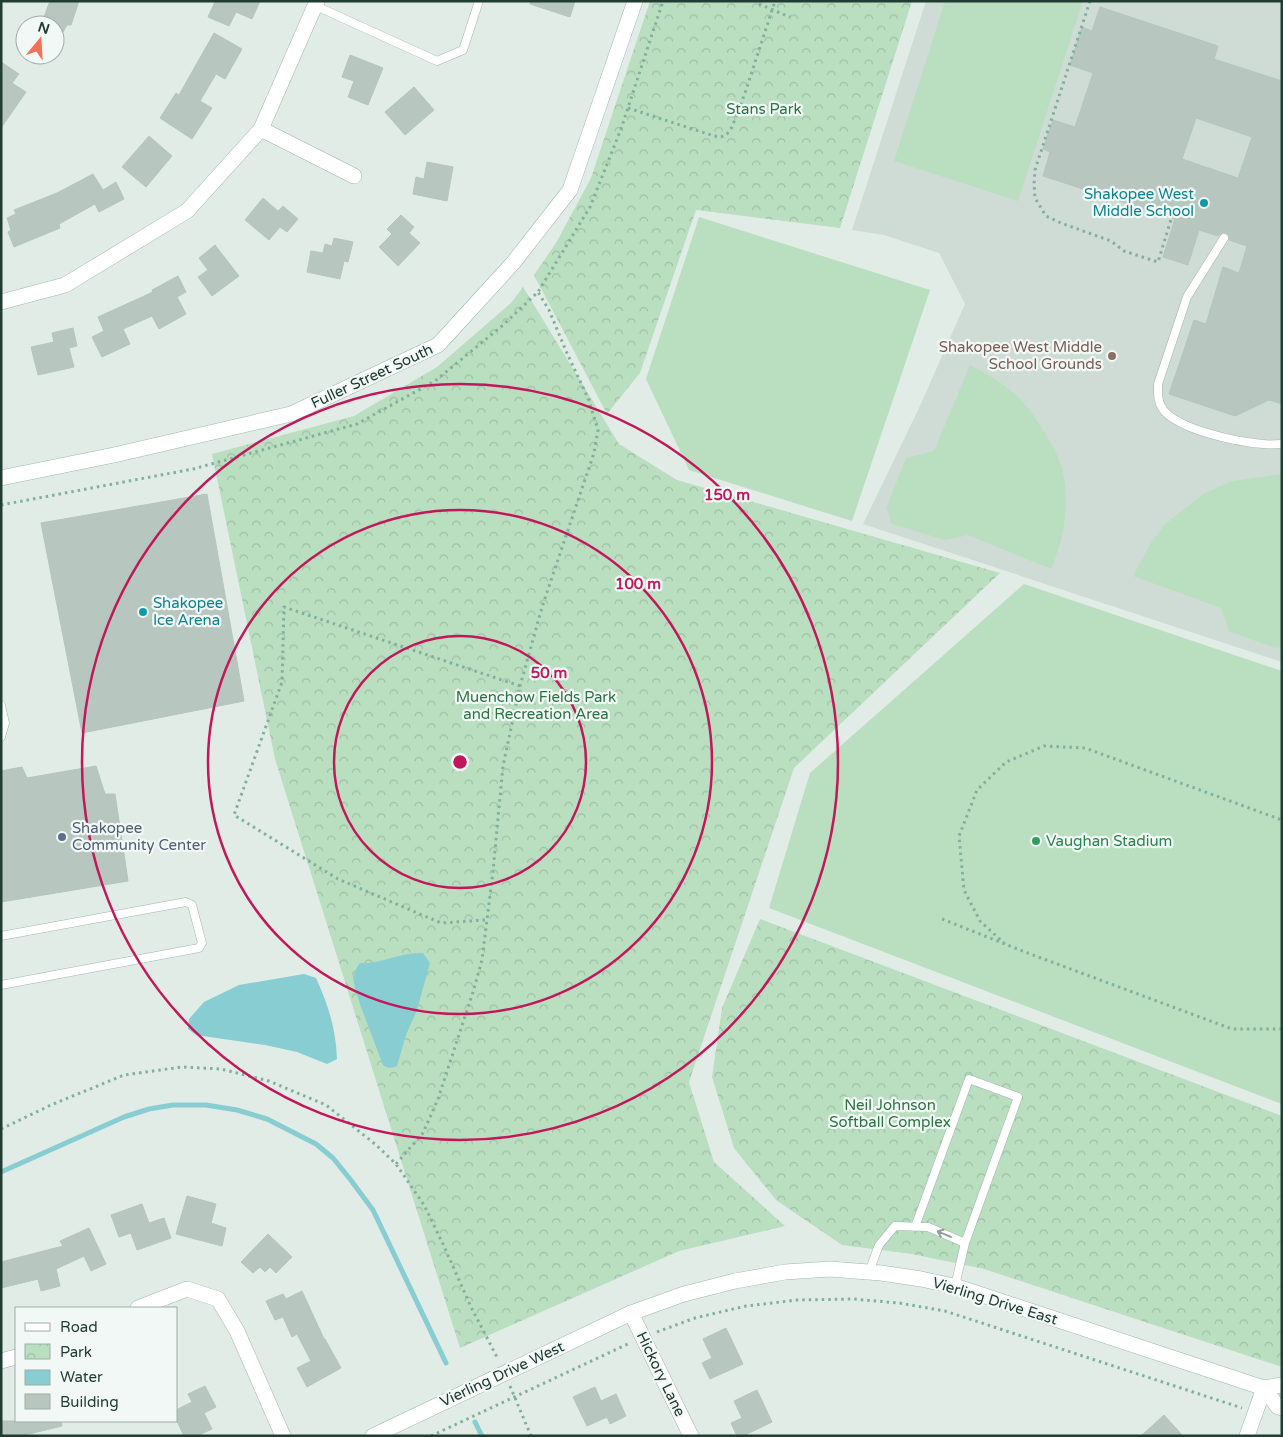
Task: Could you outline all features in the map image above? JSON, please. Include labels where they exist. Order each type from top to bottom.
[{"type":"street","name":"Fuller Street South","points":[[1,478],[114,455],[291,414],[438,345],[513,263],[570,190],[635,1]]},
{"type":"street","points":[[1,302],[65,285],[187,211],[261,128],[316,4]]},
{"type":"street","points":[[261,128],[354,176]]},
{"type":"street","name":"Vierling Drive East","points":[[631,1313],[684,1294],[727,1283],[785,1272],[830,1269],[868,1272],[921,1279],[955,1286],[1264,1388],[1282,1386]]},
{"type":"street","points":[[141,1307],[187,1289],[218,1299],[237,1331],[284,1436]]},
{"type":"street","name":"Vierling Drive West","points":[[373,1436],[631,1313]]},
{"type":"street","name":"Hickory Lane","points":[[631,1313],[691,1436]]},
{"type":"street","points":[[1,1361],[15,1357]]},
{"type":"street","points":[[1264,1388],[1278,1407],[1282,1408]]},
{"type":"street","points":[[1247,1436],[1264,1388]]},
{"type":"lane","points":[[316,4],[437,61],[463,50],[479,1]]},
{"type":"lane","points":[[1224,238],[1187,298],[1158,384],[1158,397],[1161,407],[1171,418],[1182,424],[1233,439],[1263,444],[1282,444]]},
{"type":"lane","points":[[1,705],[4,723],[1,736]]},
{"type":"lane","points":[[1,936],[186,902],[192,905],[202,944],[199,948],[1,985]]},
{"type":"lane","points":[[915,1227],[969,1079],[1018,1097],[965,1243],[955,1286]]},
{"type":"lane","points":[[868,1272],[879,1246],[895,1226],[928,1227],[965,1243]]},
{"type":"path","points":[[1,505],[193,468],[357,424],[434,381],[502,326],[538,292],[590,207],[621,129],[663,1]]},
{"type":"path","points":[[628,108],[714,136],[721,137],[727,134],[732,127],[745,93],[775,1]]},
{"type":"path","points":[[1090,1],[1035,170],[1035,198],[1046,216],[1111,241],[1124,251],[1158,262],[1173,213]]},
{"type":"path","points":[[759,4],[790,17]]},
{"type":"path","points":[[396,1164],[424,1133],[438,1098],[482,960],[503,766],[520,686],[543,604],[594,454],[598,430],[588,398],[549,310],[538,292]]},
{"type":"path","points":[[486,920],[441,924],[338,879],[234,815],[282,682],[284,607],[520,686]]},
{"type":"path","points":[[1005,944],[980,921],[964,890],[959,836],[978,790],[1006,762],[1044,746],[1085,748],[1282,820]]},
{"type":"path","points":[[942,919],[1232,1029],[1282,1029]]},
{"type":"path","points":[[1,1129],[124,1075],[182,1067],[221,1069],[270,1081],[326,1105],[375,1144],[396,1164],[424,1205],[505,1373],[531,1436]]},
{"type":"path","points":[[431,1436],[643,1337],[695,1318],[746,1306],[797,1300],[853,1298],[945,1312],[1256,1413]]},
{"type":"shaded area","name":"Shakopee West Middle School Grounds","points":[[926,1],[1282,1],[1282,662],[863,524],[919,408],[965,304],[939,253],[884,235],[852,230]]},
{"type":"green space","name":"Stans Park","points":[[650,1],[912,1],[840,228],[696,210],[640,373],[607,414],[534,275],[556,243],[591,178]]},
{"type":"green space","points":[[945,1],[1083,1],[1018,201],[894,161]]},
{"type":"green space","points":[[699,217],[930,290],[852,521],[689,470],[646,379]]},
{"type":"green space","name":"Muenchow Fields Park and Recreation Area","points":[[523,287],[619,444],[677,480],[1000,573],[794,768],[689,1082],[714,1162],[785,1226],[679,1251],[460,1348],[275,759],[212,454],[354,416],[437,367],[511,303]]},
{"type":"green space","points":[[970,365],[999,382],[1022,401],[1056,452],[1062,468],[1066,506],[1063,532],[1051,569],[968,535],[945,540],[892,524],[886,508],[906,458],[934,451]]},
{"type":"green space","points":[[1282,474],[1282,647],[1275,648],[1229,631],[1221,608],[1133,576],[1151,543],[1165,524],[1205,493],[1232,481]]},
{"type":"green space","name":"Vaughan Stadium","points":[[1024,584],[1282,671],[1282,1104],[769,908],[810,773]]},
{"type":"green space","name":"Neil Johnson Softball Complex","points":[[760,919],[1282,1116],[1282,1367],[984,1269],[912,1254],[842,1245],[776,1200],[734,1148],[712,1077],[722,1008]]},
{"type":"water","points":[[423,953],[430,963],[417,1010],[406,1035],[397,1066],[387,1067],[383,1065],[361,1007],[353,977],[360,963],[376,962],[407,954]]},
{"type":"water","points":[[304,974],[316,978],[331,1017],[337,1059],[327,1064],[297,1052],[265,1045],[196,1035],[188,1029],[189,1019],[204,1002],[239,985]]},
{"type":"building","points":[[50,1],[79,1],[71,25],[67,25],[65,28],[65,15],[45,15]]},
{"type":"building","points":[[213,1],[260,1],[252,19],[236,12],[229,26],[208,17],[215,2]]},
{"type":"building","points":[[530,1],[575,1],[570,17],[530,4]]},
{"type":"building","name":"Shakopee West Middle School","points":[[1100,7],[1218,46],[1214,59],[1282,81],[1282,404],[1269,400],[1235,416],[1169,394],[1194,320],[1206,324],[1223,267],[1239,273],[1247,246],[1229,240],[1227,233],[1222,233],[1218,236],[1199,230],[1188,265],[1163,257],[1175,219],[1043,176],[1050,152],[1043,149],[1053,120],[1075,127],[1093,73],[1070,65],[1082,27],[1092,31]],"holes":[[[1196,118],[1252,137],[1238,178],[1182,159]]]},
{"type":"building","points":[[214,33],[242,49],[225,79],[216,74],[200,101],[212,108],[192,139],[160,118],[176,93],[179,95]]},
{"type":"building","points":[[350,55],[383,68],[368,105],[348,97],[354,81],[342,77]]},
{"type":"building","points":[[1,62],[19,74],[12,83],[26,92],[1,128]]},
{"type":"building","points":[[414,87],[434,110],[405,135],[385,112]]},
{"type":"building","points":[[149,136],[172,156],[146,187],[122,167]]},
{"type":"building","points":[[427,162],[453,167],[447,201],[413,194],[416,177],[424,179]]},
{"type":"building","points":[[93,174],[103,190],[116,182],[124,199],[99,212],[95,204],[59,224],[60,228],[14,247],[8,232],[11,230],[7,218],[16,214],[14,210],[57,193]]},
{"type":"building","points":[[263,198],[278,211],[283,206],[298,219],[287,232],[280,227],[269,240],[245,220]]},
{"type":"building","points":[[401,215],[414,227],[409,233],[420,243],[398,266],[379,247],[392,234],[387,229]]},
{"type":"building","points":[[334,238],[353,242],[348,262],[344,261],[340,279],[307,272],[311,251],[323,253],[325,244],[332,246]]},
{"type":"building","points":[[215,245],[239,276],[212,296],[198,277],[208,270],[199,258]]},
{"type":"building","points":[[178,276],[186,292],[177,297],[186,314],[159,329],[152,316],[123,329],[130,344],[102,357],[92,337],[104,331],[98,317],[153,292],[152,290]]},
{"type":"building","points":[[73,328],[77,346],[69,348],[74,367],[38,375],[31,347],[54,342],[52,333]]},
{"type":"building","name":"Shakopee Ice Arena","points":[[207,494],[244,701],[82,733],[41,523]]},
{"type":"building","name":"Shakopee Community Center","points":[[96,766],[105,794],[115,794],[128,881],[1,902],[1,771],[22,767],[27,778]]},
{"type":"building","points":[[187,1196],[216,1204],[211,1223],[226,1228],[222,1246],[176,1234]]},
{"type":"building","points":[[142,1204],[149,1223],[164,1218],[171,1238],[137,1250],[131,1233],[119,1237],[111,1215]]},
{"type":"building","points":[[89,1228],[106,1264],[91,1271],[84,1256],[56,1269],[60,1286],[41,1291],[38,1279],[1,1288],[1,1262],[63,1246],[60,1241]]},
{"type":"building","points":[[268,1234],[292,1257],[276,1273],[270,1267],[265,1272],[260,1267],[253,1273],[241,1262]]},
{"type":"building","points":[[302,1291],[324,1339],[341,1368],[307,1387],[297,1368],[311,1361],[297,1334],[292,1337],[283,1317],[275,1320],[266,1301],[283,1294],[286,1299]]},
{"type":"building","points":[[726,1328],[743,1364],[710,1379],[702,1363],[712,1358],[703,1339]]},
{"type":"building","points":[[205,1386],[216,1407],[204,1413],[212,1429],[197,1436],[184,1436],[177,1422],[178,1409],[192,1402],[188,1394]]},
{"type":"building","points":[[595,1387],[601,1401],[616,1394],[626,1416],[610,1424],[607,1417],[587,1426],[573,1397]]},
{"type":"building","points":[[757,1390],[772,1422],[743,1436],[737,1436],[731,1423],[742,1418],[734,1401]]},
{"type":"building","points":[[1164,1415],[1183,1436],[1141,1436]]},
{"type":"building","points":[[1,1421],[61,1422],[62,1426],[21,1436],[1,1436]]},
{"type":"waterway","points":[[1,1172],[124,1117],[149,1109],[173,1105],[206,1105],[237,1110],[267,1119],[316,1144],[333,1158],[373,1210],[446,1363]]},
{"type":"waterway","points":[[475,1422],[482,1436]]},
{"type":"place","name":"Shakopee West Middle School","points":[[1204,203]]},
{"type":"place","name":"Shakopee West Middle School Grounds","points":[[1112,356]]},
{"type":"place","name":"Shakopee Ice Arena","points":[[143,612]]},
{"type":"place","name":"Shakopee Community Center","points":[[62,837]]},
{"type":"place","name":"Vaughan Stadium","points":[[1036,841]]}]
